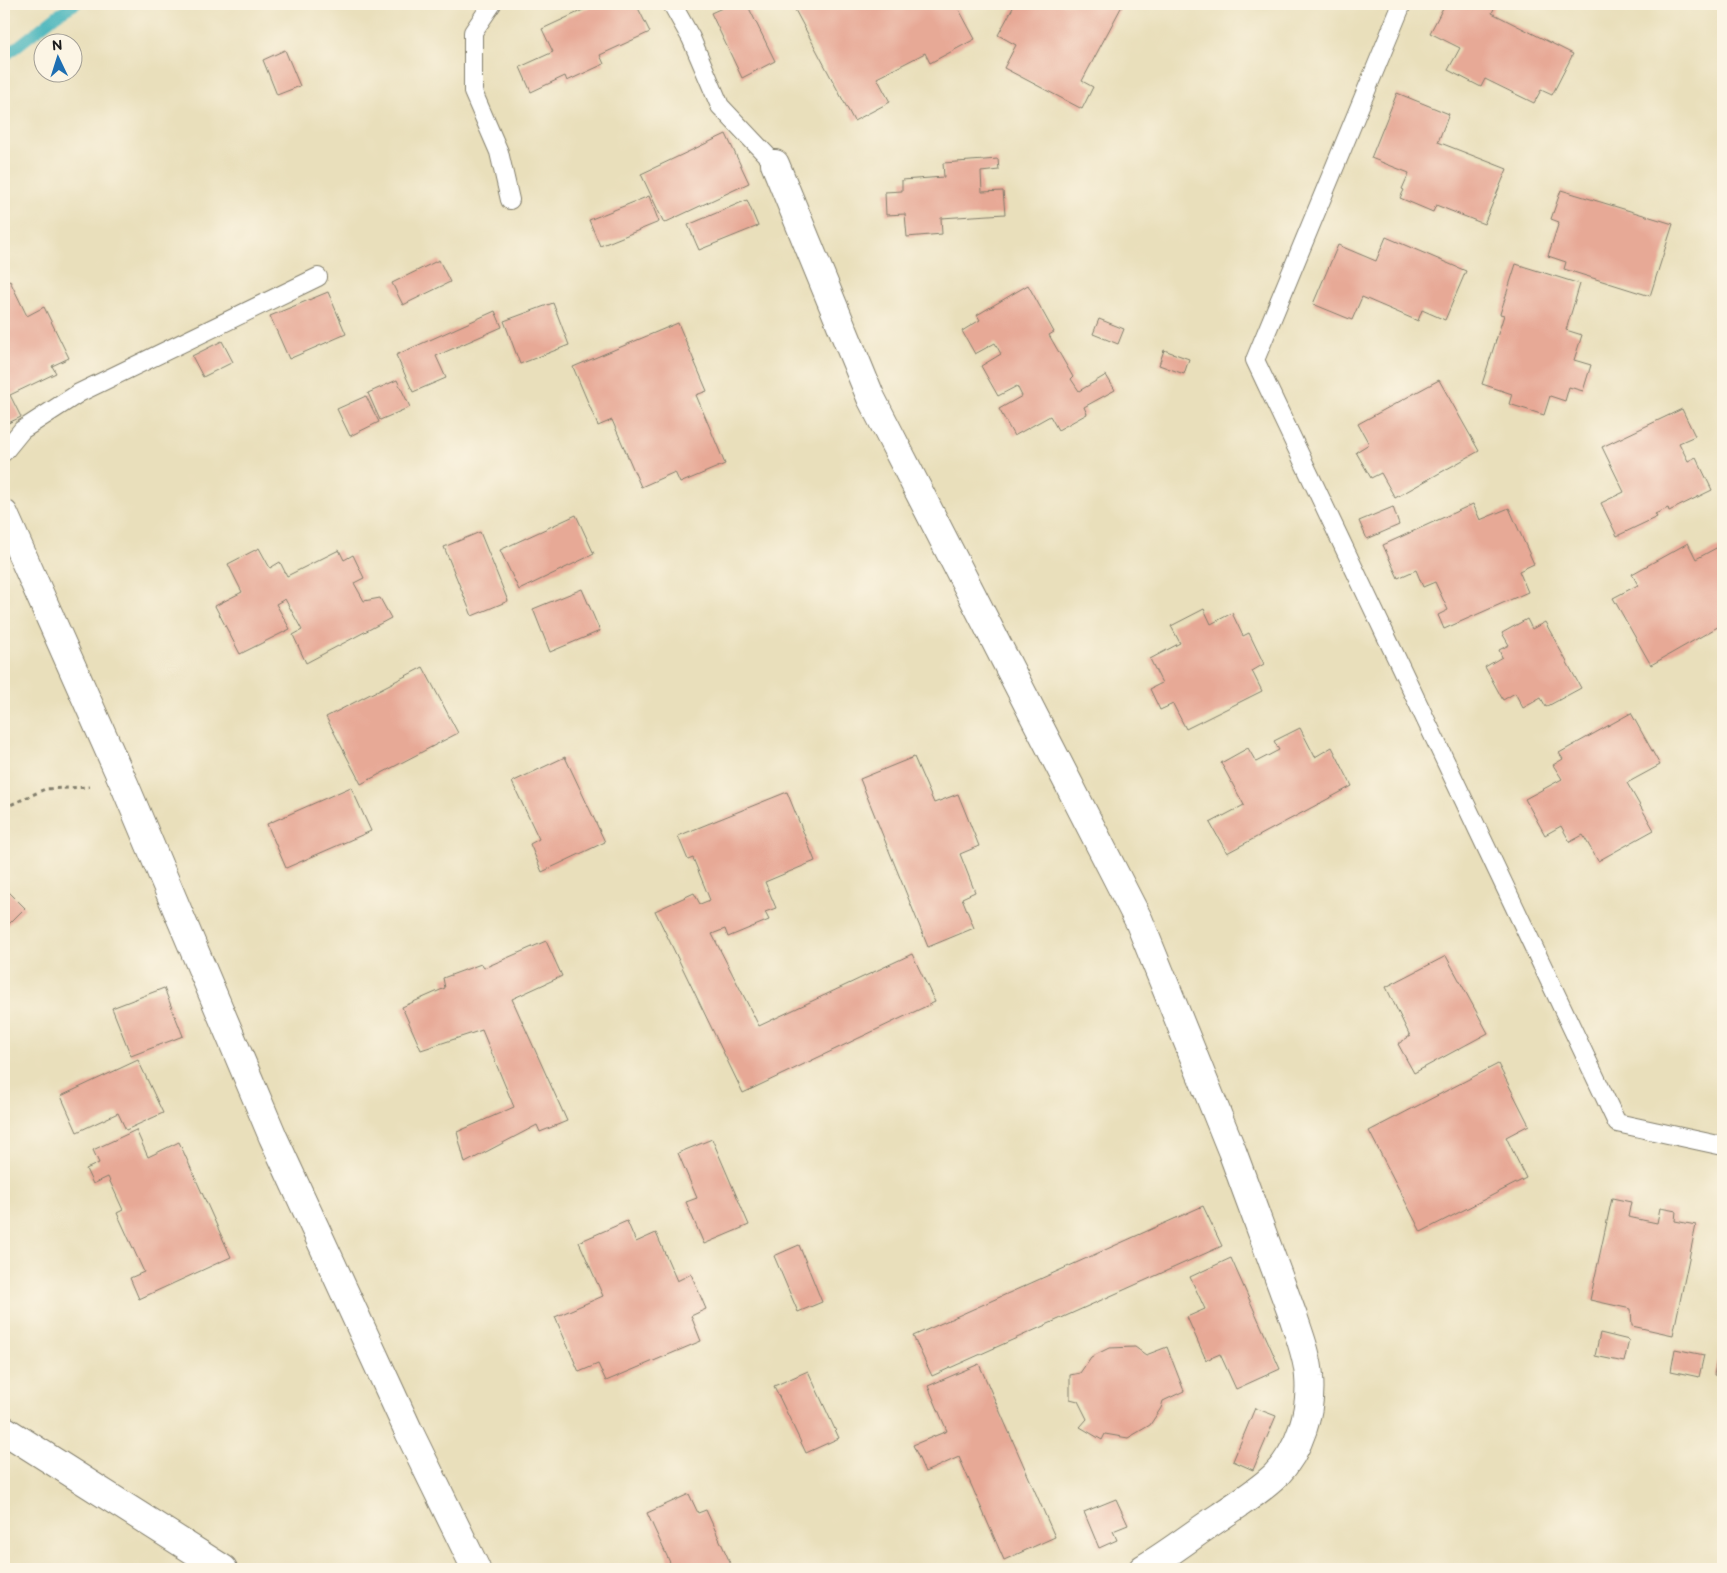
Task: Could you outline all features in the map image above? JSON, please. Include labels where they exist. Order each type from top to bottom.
[{"type":"street","points":[[775,164],[872,398],[1139,920],[1232,1151],[1291,1309],[1302,1346],[1310,1377],[1309,1408],[1293,1451],[1277,1474],[1254,1493],[1143,1569]]},
{"type":"street","points":[[4,514],[125,786],[273,1137],[409,1432],[476,1569]]},
{"type":"street","points":[[4,1430],[223,1569]]},
{"type":"lane","points":[[492,4],[473,32],[473,92],[499,152],[510,200]]},
{"type":"lane","points":[[672,4],[691,38],[720,106],[775,164]]},
{"type":"lane","points":[[1402,4],[1256,360],[1617,1123],[1723,1146]]},
{"type":"lane","points":[[4,452],[22,430],[79,393],[318,277]]},
{"type":"path","points":[[4,808],[45,789],[125,786]]},
{"type":"building","points":[[596,4],[636,4],[650,32],[600,55],[604,64],[567,81],[565,76],[531,92],[520,67],[553,52],[542,29]]},
{"type":"building","points":[[731,4],[747,4],[775,61],[742,78],[711,13]]},
{"type":"building","points":[[792,4],[956,4],[975,39],[930,63],[925,53],[877,78],[890,102],[854,121]]},
{"type":"building","points":[[1015,4],[1123,4],[1082,81],[1093,87],[1082,109],[1004,68],[1016,45],[998,35]]},
{"type":"building","points":[[1440,4],[1496,4],[1492,13],[1573,54],[1552,95],[1541,90],[1534,103],[1485,79],[1481,87],[1448,70],[1460,48],[1430,33],[1444,6]]},
{"type":"building","points":[[285,50],[300,86],[277,95],[263,60]]},
{"type":"building","points":[[1397,93],[1449,114],[1438,142],[1507,169],[1484,224],[1436,205],[1433,212],[1400,198],[1409,173],[1371,158]]},
{"type":"building","points":[[726,134],[749,183],[664,223],[641,174]]},
{"type":"building","points":[[998,159],[999,170],[981,172],[982,192],[1003,191],[1005,214],[941,218],[942,234],[907,237],[905,214],[886,215],[885,192],[902,191],[902,180],[944,177],[943,163]]},
{"type":"building","points":[[1561,190],[1673,224],[1650,296],[1564,269],[1566,262],[1548,256],[1559,222],[1551,219]]},
{"type":"building","points":[[649,196],[659,222],[600,246],[589,220]]},
{"type":"building","points":[[747,200],[758,226],[699,250],[688,225]]},
{"type":"building","points":[[1386,237],[1466,271],[1445,320],[1422,310],[1418,321],[1362,297],[1352,320],[1313,304],[1338,245],[1376,261]]},
{"type":"building","points":[[439,260],[450,282],[403,305],[392,283]]},
{"type":"building","points":[[1516,264],[1580,284],[1566,330],[1582,335],[1574,360],[1591,365],[1583,391],[1569,387],[1565,401],[1550,396],[1544,415],[1509,404],[1512,394],[1482,384],[1504,315],[1500,314]]},
{"type":"building","points":[[10,281],[27,316],[44,307],[69,358],[52,366],[56,373],[10,395],[21,417],[4,425],[4,284]]},
{"type":"building","points":[[1028,285],[1054,332],[1049,335],[1079,391],[1106,375],[1115,390],[1084,407],[1087,414],[1058,430],[1050,416],[1014,436],[999,409],[1022,396],[1017,386],[998,396],[981,366],[1001,354],[995,343],[975,354],[962,331],[980,320],[977,315]]},
{"type":"building","points":[[328,292],[346,334],[289,359],[270,316]]},
{"type":"building","points":[[553,303],[569,345],[520,364],[504,321]]},
{"type":"building","points":[[495,311],[502,327],[436,356],[446,378],[413,392],[396,355]]},
{"type":"building","points":[[1099,319],[1124,329],[1118,344],[1093,334]]},
{"type":"building","points":[[678,323],[707,391],[696,395],[725,464],[680,483],[675,472],[641,487],[612,420],[598,426],[573,367]]},
{"type":"building","points":[[222,341],[233,362],[203,377],[192,356]]},
{"type":"building","points":[[1164,350],[1189,359],[1184,374],[1159,365]]},
{"type":"building","points":[[397,380],[410,407],[380,420],[368,393]]},
{"type":"building","points":[[1439,380],[1479,451],[1395,498],[1381,473],[1371,478],[1356,452],[1369,444],[1358,424]]},
{"type":"building","points":[[366,396],[379,422],[350,436],[337,409]]},
{"type":"building","points":[[1682,409],[1695,436],[1679,443],[1688,461],[1696,457],[1712,490],[1669,511],[1668,508],[1655,514],[1657,517],[1617,536],[1601,503],[1624,492],[1602,447]]},
{"type":"building","points":[[1473,504],[1480,520],[1509,508],[1534,564],[1519,571],[1528,592],[1444,629],[1438,615],[1448,610],[1435,582],[1423,587],[1416,570],[1398,578],[1383,545]]},
{"type":"building","points":[[1393,507],[1399,525],[1367,539],[1359,521]]},
{"type":"building","points":[[576,515],[594,554],[519,590],[500,550]]},
{"type":"building","points":[[480,532],[508,601],[472,616],[444,547]]},
{"type":"building","points":[[1688,543],[1696,559],[1718,547],[1723,556],[1723,624],[1651,665],[1613,598],[1638,585],[1632,574]]},
{"type":"building","points":[[259,548],[270,568],[280,562],[287,576],[339,550],[344,560],[353,555],[364,578],[354,583],[364,601],[380,598],[391,618],[306,663],[293,635],[302,630],[285,599],[276,604],[290,629],[240,654],[215,606],[242,592],[228,564]]},
{"type":"building","points":[[582,589],[600,631],[550,652],[533,609]]},
{"type":"building","points":[[1204,609],[1211,624],[1232,613],[1243,636],[1249,633],[1264,664],[1252,671],[1262,691],[1186,729],[1173,704],[1160,710],[1150,689],[1162,683],[1150,659],[1180,643],[1171,626]]},
{"type":"building","points":[[1527,619],[1532,629],[1545,622],[1581,688],[1546,707],[1541,698],[1523,708],[1515,693],[1503,700],[1485,667],[1502,657],[1499,650],[1509,645],[1502,633]]},
{"type":"building","points":[[423,667],[458,733],[361,784],[326,717]]},
{"type":"building","points":[[1631,713],[1660,765],[1627,783],[1654,830],[1598,861],[1583,835],[1570,842],[1561,826],[1545,835],[1525,799],[1562,779],[1553,765],[1563,759],[1559,753]]},
{"type":"building","points":[[1300,728],[1315,757],[1332,747],[1352,786],[1227,853],[1210,823],[1244,805],[1221,763],[1248,748],[1256,762],[1279,750],[1274,741]]},
{"type":"building","points":[[565,757],[605,842],[542,872],[530,844],[539,839],[512,782]]},
{"type":"building","points":[[914,757],[934,803],[958,794],[979,846],[960,854],[975,892],[962,898],[974,928],[928,947],[860,779]]},
{"type":"building","points":[[351,787],[371,831],[286,868],[267,824]]},
{"type":"building","points":[[787,792],[815,861],[765,882],[776,908],[765,912],[769,920],[728,937],[725,929],[712,934],[759,1026],[912,954],[935,1002],[743,1093],[655,911],[694,893],[700,904],[710,900],[693,858],[688,860],[678,836]]},
{"type":"building","points":[[4,887],[25,908],[4,929]]},
{"type":"building","points":[[546,941],[562,976],[512,999],[567,1121],[540,1132],[537,1125],[465,1163],[457,1132],[514,1107],[482,1030],[421,1050],[402,1007],[445,988],[443,978],[481,964],[484,968]]},
{"type":"building","points":[[1446,956],[1488,1033],[1414,1073],[1398,1044],[1410,1036],[1386,987]]},
{"type":"building","points":[[164,988],[183,1036],[131,1056],[112,1008]]},
{"type":"building","points":[[138,1060],[163,1113],[126,1130],[118,1113],[77,1132],[61,1096]]},
{"type":"building","points":[[1498,1064],[1529,1125],[1506,1137],[1526,1178],[1421,1232],[1369,1131]]},
{"type":"building","points":[[136,1130],[148,1157],[179,1142],[231,1257],[139,1299],[130,1278],[144,1272],[117,1213],[123,1210],[108,1177],[93,1184],[86,1169],[99,1163],[93,1150]]},
{"type":"building","points":[[712,1139],[749,1225],[704,1244],[686,1202],[697,1198],[678,1153]]},
{"type":"building","points":[[1612,1198],[1631,1202],[1628,1217],[1657,1223],[1660,1208],[1676,1211],[1675,1221],[1696,1225],[1673,1335],[1632,1326],[1631,1309],[1590,1300]]},
{"type":"building","points":[[1203,1206],[1222,1246],[932,1376],[913,1336]]},
{"type":"building","points":[[627,1221],[636,1242],[656,1233],[677,1281],[691,1274],[706,1309],[691,1316],[701,1341],[606,1381],[598,1364],[579,1372],[555,1317],[603,1296],[579,1242]]},
{"type":"building","points":[[799,1245],[822,1302],[798,1312],[774,1256]]},
{"type":"building","points":[[1231,1258],[1280,1369],[1236,1389],[1220,1354],[1206,1360],[1187,1317],[1205,1309],[1190,1277]]},
{"type":"building","points":[[1600,1333],[1629,1340],[1624,1362],[1595,1356]]},
{"type":"building","points":[[1135,1347],[1146,1355],[1167,1347],[1184,1391],[1163,1401],[1161,1408],[1150,1425],[1128,1438],[1105,1434],[1102,1440],[1080,1427],[1087,1419],[1078,1401],[1070,1399],[1070,1375],[1080,1373],[1091,1357],[1109,1348]]},
{"type":"building","points":[[1675,1349],[1704,1355],[1699,1377],[1671,1371]]},
{"type":"building","points":[[1719,1350],[1723,1351],[1723,1377],[1714,1375]]},
{"type":"building","points":[[979,1364],[1055,1537],[1004,1560],[959,1457],[925,1472],[913,1445],[947,1431],[928,1386]]},
{"type":"building","points":[[808,1371],[839,1438],[806,1453],[774,1386]]},
{"type":"building","points":[[1255,1408],[1276,1416],[1253,1470],[1233,1461]]},
{"type":"building","points":[[689,1494],[698,1513],[706,1510],[733,1569],[673,1569],[647,1513]]},
{"type":"building","points":[[1116,1499],[1128,1525],[1113,1531],[1117,1540],[1099,1548],[1084,1512]]},
{"type":"waterway","points":[[4,57],[57,15],[76,4]]}]
